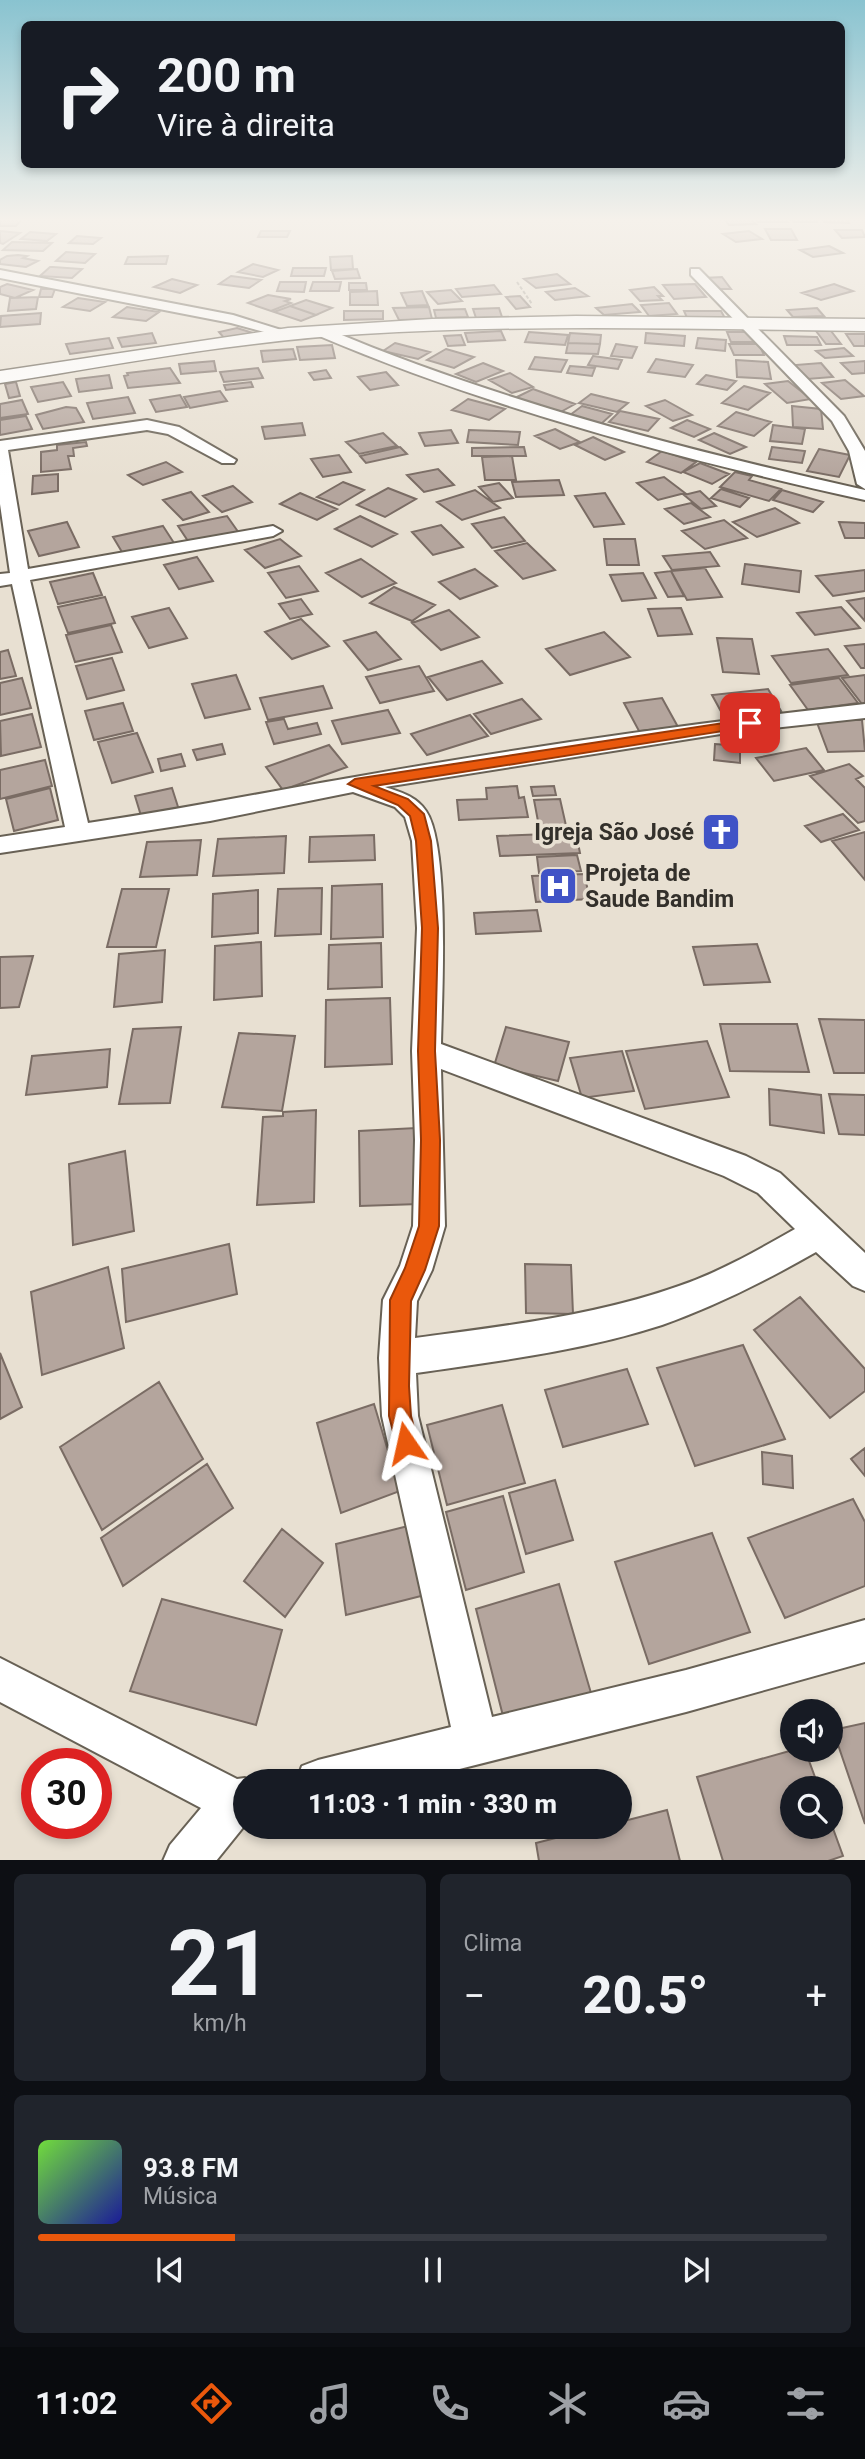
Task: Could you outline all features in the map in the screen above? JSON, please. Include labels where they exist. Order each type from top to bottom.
[{"type":"street","points":[[159,305],[233,319],[288,334]]},
{"type":"street","points":[[726,305],[839,419],[857,451],[865,484]]},
{"type":"street","points":[[0,377],[288,334],[533,324],[865,325]]},
{"type":"street","points":[[322,332],[438,380],[577,427],[865,495]]},
{"type":"street","points":[[78,832],[10,579],[0,447],[147,425],[173,430],[228,460]]},
{"type":"street","points":[[10,579],[273,531]]},
{"type":"street","points":[[0,845],[210,813],[355,784],[727,726],[865,711]]},
{"type":"street","points":[[355,784],[403,802],[416,814],[424,841],[430,928],[426,1051],[430,1140],[429,1226],[415,1270],[400,1300],[397,1358],[400,1416],[477,1742]]},
{"type":"street","points":[[426,1051],[736,1166],[769,1183],[794,1204],[819,1233],[865,1275]]},
{"type":"street","points":[[397,1358],[561,1333],[660,1309],[742,1276],[819,1233]]},
{"type":"street","points":[[370,1769],[686,1691],[865,1641]]},
{"type":"street","points":[[0,1679],[233,1797]]},
{"type":"street","points":[[186,1860],[233,1809]]},
{"type":"building","points":[[9,305],[37,305],[36,309],[8,311]]},
{"type":"building","points":[[67,305],[100,305],[90,311],[63,307]]},
{"type":"building","points":[[253,305],[286,305],[271,311]]},
{"type":"building","points":[[322,305],[332,308],[316,315],[290,306]]},
{"type":"building","points":[[512,305],[530,307],[516,309]]},
{"type":"building","points":[[633,305],[640,312],[604,315],[596,308]]},
{"type":"building","points":[[641,305],[670,305],[677,314],[649,316]]},
{"type":"building","points":[[290,306],[316,315],[301,321],[274,312]]},
{"type":"building","points":[[127,307],[159,312],[146,321],[113,317]]},
{"type":"building","points":[[429,307],[432,319],[399,320],[393,308]]},
{"type":"building","points":[[499,308],[502,317],[476,318],[473,309]]},
{"type":"building","points":[[817,308],[824,316],[793,317],[787,310]]},
{"type":"building","points":[[465,309],[468,317],[436,318],[434,310]]},
{"type":"building","points":[[344,311],[383,311],[383,319],[344,320]]},
{"type":"building","points":[[684,311],[721,311],[726,320],[688,320]]},
{"type":"building","points":[[41,313],[40,324],[0,327],[1,316]]},
{"type":"building","points":[[237,328],[253,333],[224,338],[219,332]]},
{"type":"building","points":[[501,331],[505,340],[468,342],[465,333]]},
{"type":"building","points":[[816,331],[831,331],[841,344],[826,344]]},
{"type":"building","points":[[529,332],[568,335],[565,345],[525,342]]},
{"type":"building","points":[[727,332],[749,332],[754,342],[731,342]]},
{"type":"building","points":[[152,333],[156,343],[122,347],[118,338]]},
{"type":"building","points":[[570,333],[601,335],[600,344],[568,343]]},
{"type":"building","points":[[646,333],[685,336],[684,346],[645,343]]},
{"type":"building","points":[[846,334],[865,334],[865,346],[854,346]]},
{"type":"building","points":[[461,335],[465,345],[448,346],[444,336]]},
{"type":"building","points":[[784,336],[817,337],[821,345],[787,345]]},
{"type":"building","points":[[109,338],[113,348],[70,354],[66,344]]},
{"type":"building","points":[[698,338],[726,340],[725,351],[696,348]]},
{"type":"building","points":[[395,343],[430,352],[418,359],[383,351]]},
{"type":"building","points":[[568,343],[600,344],[598,354],[566,353]]},
{"type":"building","points":[[616,344],[637,347],[632,358],[611,356]]},
{"type":"building","points":[[729,344],[759,344],[764,355],[734,355]]},
{"type":"building","points":[[332,345],[335,358],[300,360],[297,347]]},
{"type":"building","points":[[844,348],[853,356],[825,358],[816,351]]},
{"type":"building","points":[[293,349],[296,359],[263,362],[261,351]]},
{"type":"building","points":[[446,349],[474,357],[454,368],[427,360]]},
{"type":"building","points":[[593,356],[622,360],[618,369],[588,365]]},
{"type":"building","points":[[535,357],[567,360],[561,372],[529,369]]},
{"type":"building","points":[[656,359],[693,365],[685,377],[648,372]]},
{"type":"building","points":[[736,360],[768,362],[771,379],[737,377]]},
{"type":"building","points":[[214,361],[216,371],[181,374],[179,364]]},
{"type":"building","points":[[865,361],[865,373],[852,374],[841,363]]},
{"type":"building","points":[[483,363],[503,371],[476,382],[456,374]]},
{"type":"building","points":[[821,363],[833,377],[807,379],[795,365]]},
{"type":"building","points":[[570,366],[595,368],[592,376],[567,373]]},
{"type":"building","points":[[170,368],[180,383],[128,388],[124,376],[128,375],[127,373]]},
{"type":"building","points":[[258,368],[263,378],[224,382],[220,372]]},
{"type":"building","points":[[326,370],[331,378],[314,380],[309,373]]},
{"type":"building","points":[[386,372],[398,385],[370,390],[358,377]]},
{"type":"building","points":[[510,373],[533,387],[512,393],[489,380]]},
{"type":"building","points":[[109,375],[112,388],[79,392],[76,379]]},
{"type":"building","points":[[706,375],[736,381],[727,390],[697,384]]},
{"type":"building","points":[[845,380],[864,396],[841,399],[822,383]]},
{"type":"building","points":[[788,381],[811,399],[787,403],[765,384]]},
{"type":"building","points":[[16,382],[20,396],[9,398],[5,384]]},
{"type":"building","points":[[63,382],[71,396],[38,402],[31,387]]},
{"type":"building","points":[[251,382],[253,387],[226,390],[224,385]]},
{"type":"building","points":[[744,386],[770,393],[748,410],[722,403]]},
{"type":"building","points":[[533,389],[575,404],[557,414],[515,398]]},
{"type":"building","points":[[220,391],[227,401],[190,408],[184,397]]},
{"type":"building","points":[[591,394],[628,403],[617,412],[579,403]]},
{"type":"building","points":[[180,395],[187,407],[156,412],[150,400]]},
{"type":"building","points":[[128,397],[135,413],[93,419],[87,403]]},
{"type":"building","points":[[468,399],[505,409],[489,420],[452,410]]},
{"type":"building","points":[[22,400],[28,414],[0,418],[0,404]]},
{"type":"building","points":[[665,400],[692,415],[673,421],[646,406]]},
{"type":"building","points":[[582,406],[612,414],[601,424],[570,415]]},
{"type":"building","points":[[792,406],[821,409],[823,429],[793,427]]},
{"type":"building","points":[[66,407],[76,408],[84,422],[43,429],[36,415]]},
{"type":"building","points":[[620,411],[659,419],[648,431],[609,422]]},
{"type":"building","points":[[736,412],[771,422],[754,436],[718,426]]},
{"type":"building","points":[[26,416],[32,429],[0,435],[0,420]]},
{"type":"building","points":[[687,420],[710,429],[694,437],[671,428]]},
{"type":"building","points":[[302,423],[305,435],[265,439],[262,427]]},
{"type":"building","points":[[773,425],[805,429],[802,444],[770,441]]},
{"type":"building","points":[[555,429],[580,442],[560,449],[535,436]]},
{"type":"building","points":[[451,430],[458,443],[425,446],[419,433]]},
{"type":"building","points":[[469,430],[520,432],[518,445],[467,442]]},
{"type":"building","points":[[383,433],[397,446],[359,454],[346,442]]},
{"type":"building","points":[[714,433],[746,447],[730,454],[699,440]]},
{"type":"building","points":[[593,437],[624,452],[605,460],[575,445]]},
{"type":"building","points":[[86,442],[87,446],[73,448],[74,456],[68,456],[71,469],[41,472],[41,452],[57,450],[57,445]]},
{"type":"building","points":[[400,447],[407,454],[366,463],[360,456]]},
{"type":"building","points":[[524,447],[526,456],[472,456],[472,448]]},
{"type":"building","points":[[772,447],[805,451],[802,463],[769,459]]},
{"type":"building","points":[[819,449],[850,455],[839,477],[807,471]]},
{"type":"building","points":[[662,451],[696,462],[681,473],[647,462]]},
{"type":"building","points":[[339,455],[351,472],[323,477],[311,459]]},
{"type":"building","points":[[512,456],[516,480],[485,480],[482,457]]},
{"type":"building","points":[[166,462],[182,472],[143,485],[128,475]]},
{"type":"building","points":[[700,463],[729,474],[712,484],[683,472]]},
{"type":"building","points":[[438,469],[454,485],[424,492],[407,475]]},
{"type":"building","points":[[735,472],[752,476],[749,480],[781,489],[769,501],[720,487]]},
{"type":"building","points":[[58,474],[58,491],[32,494],[33,476]]},
{"type":"building","points":[[664,477],[685,493],[658,500],[637,483]]},
{"type":"building","points":[[559,480],[564,495],[516,497],[512,482]]},
{"type":"building","points":[[343,482],[364,490],[339,505],[317,497]]},
{"type":"building","points":[[499,483],[513,498],[493,502],[479,487]]},
{"type":"building","points":[[233,486],[252,502],[222,512],[203,496]]},
{"type":"building","points":[[388,488],[416,499],[385,517],[357,505]]},
{"type":"building","points":[[721,489],[749,498],[740,507],[711,498]]},
{"type":"building","points":[[475,490],[500,508],[462,520],[437,502]]},
{"type":"building","points":[[782,490],[823,502],[813,512],[773,500]]},
{"type":"building","points":[[700,491],[716,506],[701,509],[684,495]]},
{"type":"building","points":[[191,492],[209,512],[183,520],[163,500]]},
{"type":"building","points":[[300,493],[337,509],[317,520],[280,504]]},
{"type":"building","points":[[605,493],[624,524],[594,527],[575,496]]},
{"type":"building","points":[[691,503],[710,517],[684,524],[665,509]]},
{"type":"building","points":[[775,508],[799,523],[757,537],[733,522]]},
{"type":"building","points":[[227,516],[239,533],[190,544],[178,526]]},
{"type":"building","points":[[360,516],[397,534],[372,547],[335,529]]},
{"type":"building","points":[[504,517],[525,541],[492,548],[472,524]]},
{"type":"building","points":[[724,520],[747,538],[705,549],[682,531]]},
{"type":"building","points":[[67,522],[79,547],[39,556],[28,531]]},
{"type":"building","points":[[839,522],[865,523],[865,538],[845,538]]},
{"type":"building","points":[[441,525],[463,547],[433,555],[412,532]]},
{"type":"building","points":[[163,526],[176,546],[125,557],[113,537]]},
{"type":"building","points":[[280,539],[301,556],[265,568],[245,550]]},
{"type":"building","points":[[604,539],[635,539],[639,565],[607,565]]},
{"type":"building","points":[[527,543],[555,570],[523,579],[495,551]]},
{"type":"building","points":[[710,552],[719,566],[672,570],[663,556]]},
{"type":"building","points":[[197,557],[213,581],[179,589],[164,565]]},
{"type":"building","points":[[361,559],[396,583],[362,597],[326,573]]},
{"type":"building","points":[[745,564],[801,571],[799,592],[742,584]]},
{"type":"building","points":[[299,566],[318,591],[286,598],[268,573]]},
{"type":"building","points":[[705,568],[722,597],[687,600],[671,571]]},
{"type":"building","points":[[475,569],[497,586],[460,599],[439,582]]},
{"type":"building","points":[[865,570],[865,591],[833,596],[816,576]]},
{"type":"building","points":[[671,571],[684,596],[668,597],[655,573]]},
{"type":"building","points":[[93,573],[102,595],[58,604],[50,582]]},
{"type":"building","points":[[643,573],[656,598],[622,601],[610,575]]},
{"type":"building","points":[[394,587],[435,605],[412,621],[370,603]]},
{"type":"building","points":[[105,597],[115,623],[68,633],[58,607]]},
{"type":"building","points":[[865,598],[865,621],[847,601]]},
{"type":"building","points":[[301,599],[312,614],[290,619],[279,604]]},
{"type":"building","points":[[841,607],[860,628],[815,635],[797,613]]},
{"type":"building","points":[[169,608],[187,638],[149,648],[132,617]]},
{"type":"building","points":[[681,608],[692,634],[658,636],[648,609]]},
{"type":"building","points":[[449,610],[479,637],[441,650],[412,623]]},
{"type":"building","points":[[301,619],[329,646],[292,659],[265,632]]},
{"type":"building","points":[[111,625],[122,652],[75,662],[66,635]]},
{"type":"building","points":[[376,632],[401,659],[368,670],[344,641]]},
{"type":"building","points":[[604,632],[630,657],[570,675],[546,649]]},
{"type":"building","points":[[717,638],[752,639],[759,674],[723,672]]},
{"type":"building","points":[[865,644],[865,668],[861,668],[845,646]]},
{"type":"building","points":[[828,649],[848,675],[791,683],[772,656]]},
{"type":"building","points":[[8,650],[16,676],[0,679],[0,652]]},
{"type":"building","points":[[112,658],[124,690],[87,699],[76,666]]},
{"type":"building","points":[[482,661],[502,683],[447,700],[428,677]]},
{"type":"building","points":[[419,666],[434,691],[380,703],[366,677]]},
{"type":"building","points":[[236,675],[250,709],[205,718],[192,684]]},
{"type":"building","points":[[865,675],[865,703],[862,704],[842,678]]},
{"type":"building","points":[[22,678],[31,708],[0,715],[0,683]]},
{"type":"building","points":[[839,678],[858,703],[808,710],[790,685]]},
{"type":"building","points":[[323,686],[332,708],[268,720],[260,698]]},
{"type":"building","points":[[768,689],[781,711],[724,717],[712,695]]},
{"type":"building","points":[[662,698],[678,727],[639,731],[624,703]]},
{"type":"building","points":[[522,699],[541,719],[491,734],[474,714]]},
{"type":"building","points":[[123,703],[133,731],[94,740],[85,711]]},
{"type":"building","points":[[388,710],[400,733],[342,744],[332,721]]},
{"type":"building","points":[[32,714],[41,747],[1,756],[0,721]]},
{"type":"building","points":[[470,715],[488,736],[427,755],[411,734]]},
{"type":"building","points":[[284,719],[288,729],[317,723],[321,734],[274,744],[266,722]]},
{"type":"building","points":[[816,720],[862,720],[865,751],[828,752]]},
{"type":"building","points":[[137,733],[153,772],[112,783],[98,742]]},
{"type":"building","points":[[222,744],[225,754],[197,760],[193,750]]},
{"type":"building","points":[[715,744],[740,746],[740,763],[714,760]]},
{"type":"building","points":[[329,745],[347,767],[283,790],[266,767]]},
{"type":"building","points":[[806,748],[824,770],[774,781],[756,758]]},
{"type":"building","points":[[181,754],[185,766],[161,771],[158,759]]},
{"type":"building","points":[[45,760],[52,786],[0,799],[0,770]]},
{"type":"building","points":[[849,764],[863,776],[856,779],[865,788],[865,821],[858,823],[810,776]]},
{"type":"building","points":[[517,786],[519,798],[524,797],[528,817],[459,820],[457,800],[487,799],[486,788]]},
{"type":"building","points":[[554,786],[556,795],[533,796],[531,787]]},
{"type":"building","points":[[50,788],[58,820],[14,831],[6,799]]},
{"type":"building","points":[[172,788],[179,810],[142,819],[135,796]]},
{"type":"building","points":[[560,799],[567,830],[540,832],[534,800]]},
{"type":"building","points":[[843,814],[859,830],[821,842],[805,826]]},
{"type":"building","points":[[865,832],[865,880],[832,841]]},
{"type":"building","points":[[576,833],[580,853],[500,856],[497,836]]},
{"type":"building","points":[[374,835],[375,860],[309,862],[310,837]]},
{"type":"building","points":[[286,836],[284,873],[213,876],[218,839]]},
{"type":"building","points":[[201,840],[197,875],[140,877],[147,842]]},
{"type":"building","points":[[577,855],[581,871],[539,873],[537,857]]},
{"type":"building","points":[[584,874],[590,899],[536,902],[532,876]]},
{"type":"building","points":[[382,884],[383,937],[331,939],[332,886]]},
{"type":"building","points":[[322,888],[321,934],[275,936],[278,889]]},
{"type":"building","points":[[122,889],[169,889],[156,947],[107,947]]},
{"type":"building","points":[[258,890],[258,933],[212,937],[213,894]]},
{"type":"building","points":[[537,910],[541,931],[476,934],[474,913]]},
{"type":"building","points":[[261,942],[262,996],[214,1000],[215,946]]},
{"type":"building","points":[[381,943],[382,987],[328,989],[329,945]]},
{"type":"building","points":[[757,944],[770,982],[704,985],[693,947]]},
{"type":"building","points":[[165,950],[162,1002],[114,1007],[119,954]]},
{"type":"building","points":[[33,956],[19,1007],[0,1008],[0,957]]},
{"type":"building","points":[[390,998],[392,1064],[325,1067],[326,1000]]},
{"type":"building","points":[[819,1019],[865,1020],[865,1073],[834,1073]]},
{"type":"building","points":[[720,1024],[797,1024],[809,1072],[730,1071]]},
{"type":"building","points":[[181,1027],[170,1103],[119,1104],[133,1029]]},
{"type":"building","points":[[506,1027],[569,1042],[558,1081],[494,1066]]},
{"type":"building","points":[[239,1033],[295,1036],[282,1111],[222,1107]]},
{"type":"building","points":[[707,1041],[729,1097],[645,1109],[626,1051]]},
{"type":"building","points":[[110,1049],[107,1087],[26,1095],[32,1056]]},
{"type":"building","points":[[622,1051],[634,1091],[582,1098],[570,1058]]},
{"type":"building","points":[[769,1089],[821,1095],[824,1133],[770,1125]]},
{"type":"building","points":[[829,1094],[865,1095],[865,1135],[839,1134]]},
{"type":"building","points":[[316,1110],[314,1202],[257,1205],[263,1117],[283,1116],[283,1112]]},
{"type":"building","points":[[416,1128],[419,1204],[360,1206],[359,1131]]},
{"type":"building","points":[[125,1151],[134,1231],[73,1245],[69,1164]]},
{"type":"building","points":[[229,1244],[237,1294],[126,1322],[122,1269]]},
{"type":"building","points":[[525,1264],[571,1265],[573,1314],[526,1313]]},
{"type":"building","points":[[108,1267],[124,1348],[42,1375],[31,1292]]},
{"type":"building","points":[[800,1297],[865,1369],[865,1391],[830,1418],[754,1330]]},
{"type":"building","points":[[743,1345],[785,1439],[695,1466],[657,1368]]},
{"type":"building","points":[[0,1353],[22,1407],[0,1419]]},
{"type":"building","points":[[627,1369],[648,1424],[563,1447],[545,1390]]},
{"type":"building","points":[[159,1382],[203,1459],[102,1530],[60,1447]]},
{"type":"building","points":[[374,1404],[400,1491],[341,1513],[317,1423]]},
{"type":"building","points":[[502,1405],[525,1483],[447,1505],[427,1425]]},
{"type":"building","points":[[865,1448],[865,1476],[851,1459]]},
{"type":"building","points":[[762,1452],[792,1456],[793,1488],[763,1484]]},
{"type":"building","points":[[207,1464],[233,1508],[123,1586],[101,1538]]},
{"type":"building","points":[[555,1480],[573,1540],[526,1554],[509,1493]]},
{"type":"building","points":[[503,1496],[524,1572],[466,1590],[446,1512]]},
{"type":"building","points":[[853,1499],[865,1522],[865,1586],[785,1618],[748,1538]]},
{"type":"building","points":[[416,1524],[429,1594],[346,1615],[336,1544]]},
{"type":"building","points":[[282,1529],[323,1563],[285,1617],[244,1581]]},
{"type":"building","points":[[712,1533],[750,1632],[649,1664],[615,1562]]},
{"type":"building","points":[[559,1584],[591,1693],[504,1720],[476,1609]]},
{"type":"building","points":[[162,1599],[282,1630],[256,1725],[130,1691]]},
{"type":"building","points":[[865,1723],[865,1824],[843,1759],[843,1728]]},
{"type":"building","points":[[780,1754],[780,1762],[809,1762],[815,1776],[780,1776],[780,1839],[837,1839],[843,1856],[831,1860],[723,1860],[697,1777]]},
{"type":"building","points":[[667,1810],[680,1860],[539,1860],[536,1843],[552,1839],[632,1839],[632,1819]]},
{"type":"place","name":"Igreja São José","points":[[721,832]]},
{"type":"place","name":"Projeta de Saude Bandim","points":[[558,886]]},
{"type":"route","points":[[406,1443],[400,1416],[398,1386],[400,1300],[415,1270],[429,1226],[430,1140],[426,1051],[430,928],[424,841],[416,814],[403,802],[355,784],[750,723]]}]
